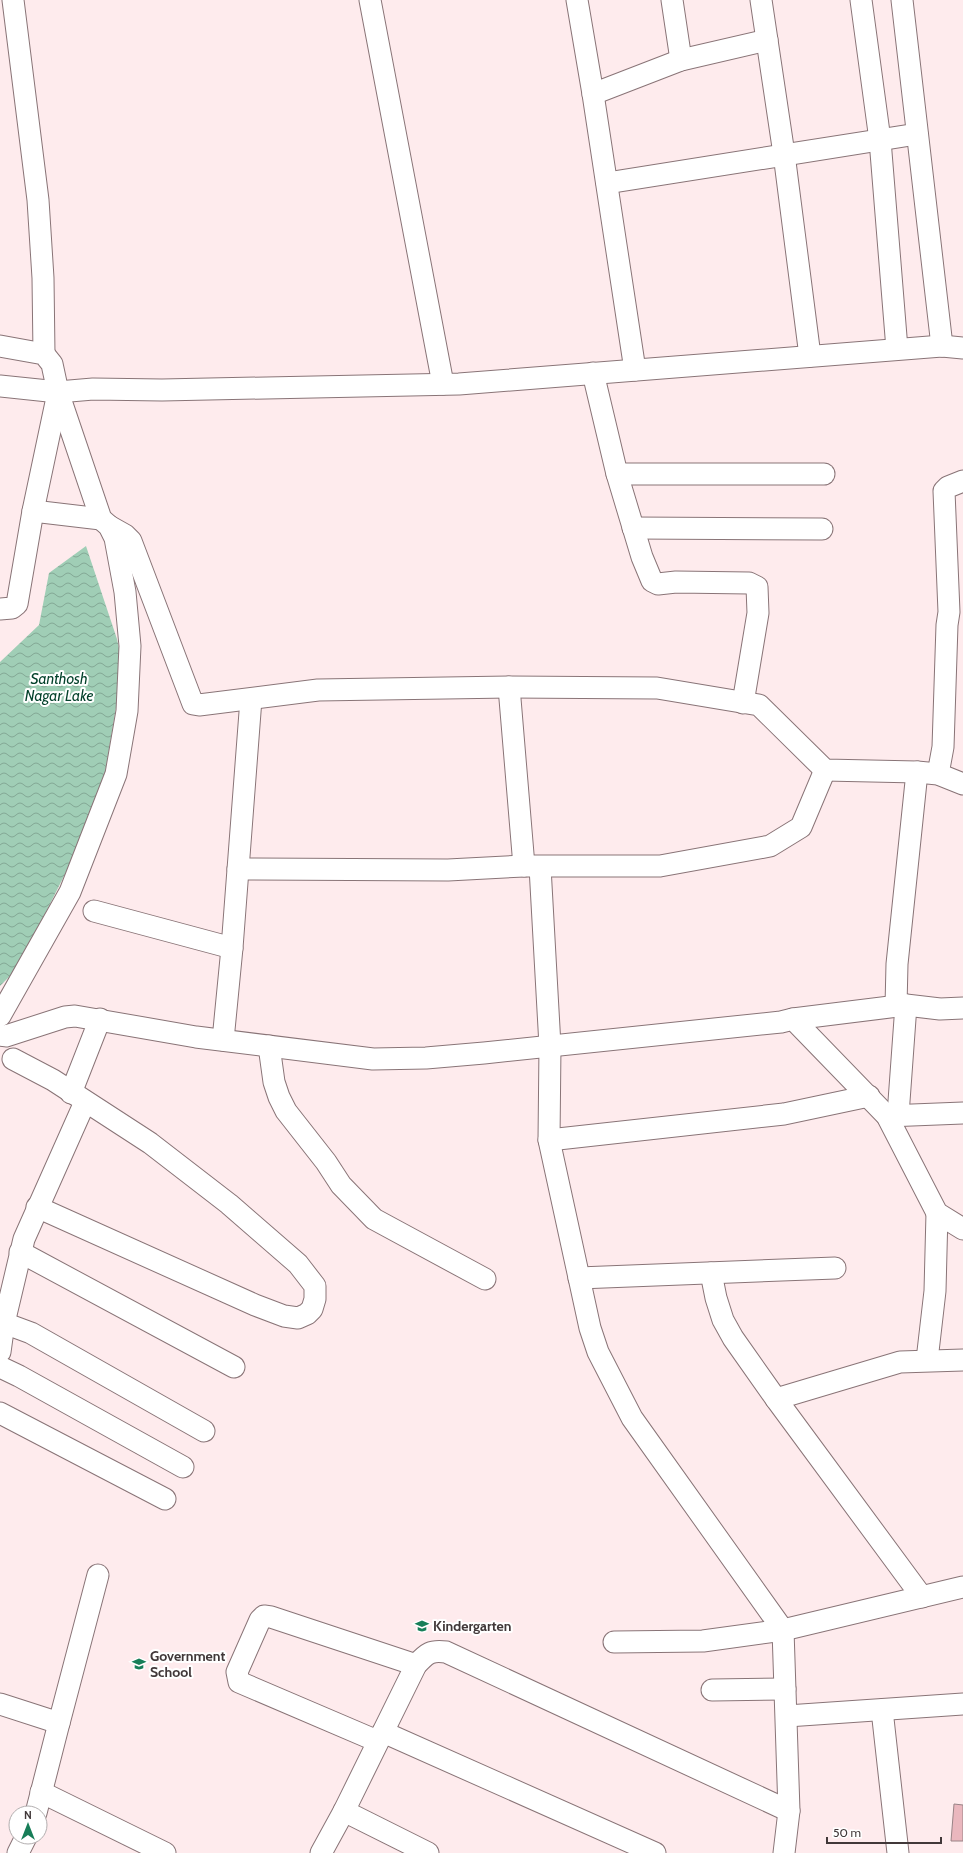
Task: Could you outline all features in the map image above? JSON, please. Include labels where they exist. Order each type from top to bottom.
[{"type":"street","points":[[0,1016],[70,892],[116,774],[127,710],[130,646],[125,592],[115,538],[105,522],[58,392],[52,364],[44,354],[43,278],[38,200],[12,0]]},
{"type":"street","points":[[370,0],[444,384]]},
{"type":"street","points":[[577,0],[607,183],[635,370]]},
{"type":"street","points":[[672,0],[681,60]]},
{"type":"street","points":[[761,0],[784,154],[810,356]]},
{"type":"street","points":[[861,0],[880,140],[897,349]]},
{"type":"street","points":[[902,0],[942,346]]},
{"type":"street","points":[[593,94],[681,60],[767,40]]},
{"type":"street","points":[[607,183],[917,134]]},
{"type":"street","points":[[0,346],[44,354]]},
{"type":"street","points":[[0,386],[58,392],[93,389],[162,390],[444,384],[897,349],[942,346],[963,348]]},
{"type":"street","points":[[593,373],[617,474],[649,577],[655,583],[742,582],[753,584],[757,587],[758,613],[743,703]]},
{"type":"street","points":[[0,609],[12,608],[17,604],[58,392]]},
{"type":"street","points":[[617,474],[824,474]]},
{"type":"street","points":[[938,774],[942,748],[947,625],[956,617],[955,576],[944,491],[948,486],[963,481]]},
{"type":"street","points":[[34,511],[105,522],[125,535],[131,541],[193,704],[199,706],[318,690],[509,687],[657,688],[759,705],[825,770],[917,772],[938,774],[963,784]]},
{"type":"street","points":[[633,528],[822,529]]},
{"type":"street","points":[[509,687],[532,867],[550,1046],[549,1140],[590,1328],[598,1352],[632,1418],[783,1630],[778,1765],[780,1768],[788,1769]]},
{"type":"street","points":[[223,1040],[232,948],[251,699]]},
{"type":"street","points":[[238,868],[448,870],[532,867],[660,866],[770,846],[801,827],[825,770]]},
{"type":"street","points":[[892,1115],[901,1005],[897,964],[917,772]]},
{"type":"street","points":[[94,911],[232,948]]},
{"type":"street","points":[[0,1035],[6,1036],[15,1034],[65,1016],[75,1016],[223,1040],[373,1058],[433,1057],[773,1022],[901,1005],[940,1009],[963,1008]]},
{"type":"street","points":[[0,1352],[4,1322],[20,1252],[78,1097],[100,1019]]},
{"type":"street","points":[[793,1019],[869,1096],[892,1115],[937,1213],[935,1291],[927,1360]]},
{"type":"street","points":[[269,1046],[274,1082],[286,1111],[326,1162],[341,1185],[374,1219],[485,1279]]},
{"type":"street","points":[[13,1059],[53,1080],[150,1143],[229,1204],[298,1264],[315,1286],[315,1299],[312,1309],[307,1314],[298,1318],[284,1316],[255,1305],[37,1206]]},
{"type":"street","points":[[549,1140],[784,1114],[869,1096]]},
{"type":"street","points":[[892,1115],[963,1113]]},
{"type":"street","points":[[937,1213],[963,1229]]},
{"type":"street","points":[[20,1252],[234,1367]]},
{"type":"street","points":[[579,1278],[835,1268]]},
{"type":"street","points":[[711,1273],[716,1298],[726,1326],[733,1338],[776,1399],[922,1597]]},
{"type":"street","points":[[4,1322],[31,1333],[204,1432]]},
{"type":"street","points":[[776,1399],[900,1362],[963,1360]]},
{"type":"street","points":[[0,1367],[19,1376],[183,1467]]},
{"type":"street","points":[[0,1414],[165,1499]]},
{"type":"street","points":[[38,1805],[98,1575]]},
{"type":"street","points":[[614,1642],[703,1641],[783,1630],[963,1587]]},
{"type":"street","points":[[416,1665],[264,1616],[260,1620],[237,1672],[239,1682],[380,1737],[655,1853]]},
{"type":"street","points":[[321,1853],[344,1811],[416,1665],[424,1656],[434,1650],[446,1652],[789,1811]]},
{"type":"street","points":[[712,1690],[781,1689]]},
{"type":"street","points":[[781,1689],[786,1716],[789,1811],[784,1853]]},
{"type":"street","points":[[0,1704],[59,1723]]},
{"type":"street","points":[[786,1716],[963,1704]]},
{"type":"street","points":[[882,1710],[898,1853]]},
{"type":"street","points":[[41,1792],[165,1853]]},
{"type":"street","points":[[344,1811],[428,1853]]},
{"type":"water","name":"Santhosh Nagar Lake","points":[[86,546],[117,639],[123,666],[102,791],[91,822],[18,968],[0,986],[0,662],[39,625],[49,573]]},
{"type":"building","points":[[954,1804],[963,1805],[963,1841],[951,1841]]},
{"type":"place","name":"Kindergarten","points":[[422,1626]]},
{"type":"place","name":"Government School","points":[[139,1664]]}]
